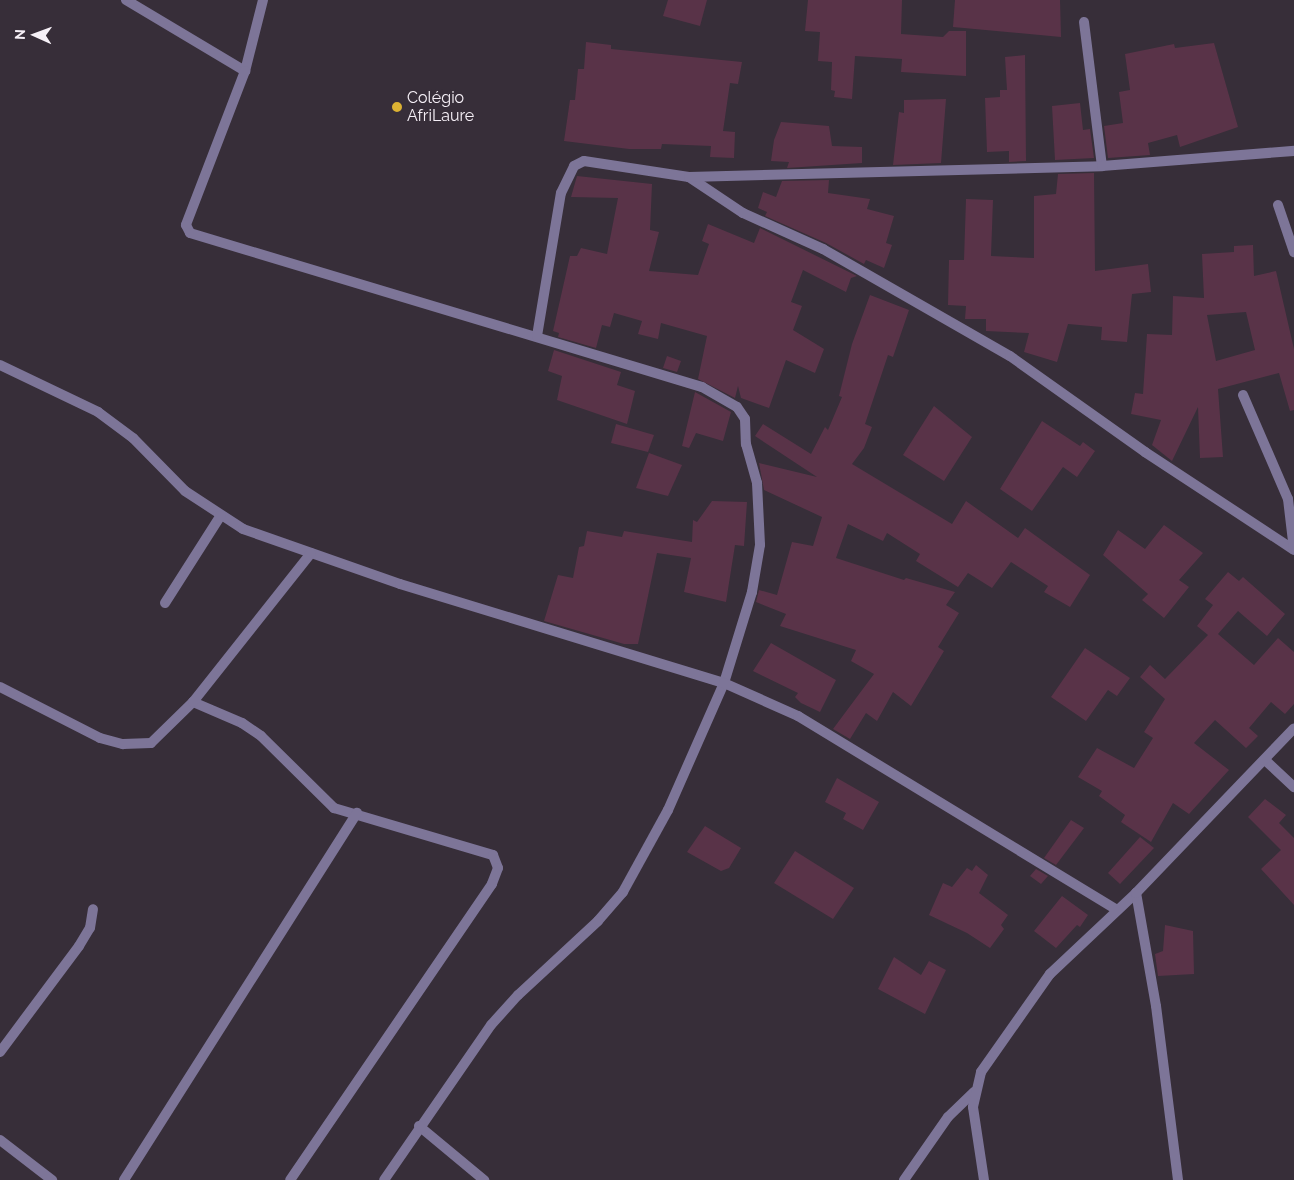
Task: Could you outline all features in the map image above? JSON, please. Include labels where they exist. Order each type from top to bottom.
[{"type":"street","points":[[126,0],[245,71]]},
{"type":"street","points":[[263,0],[245,71],[186,225],[190,233],[538,336],[702,387],[737,408],[745,419],[746,444],[757,482],[760,545],[752,592],[724,683],[668,810],[623,892],[598,921],[518,995],[491,1025],[419,1126],[384,1180]]},
{"type":"street","points":[[1084,22],[1102,166]]},
{"type":"street","points":[[538,336],[561,193],[574,166],[584,161],[690,177],[1102,166],[1294,151]]},
{"type":"street","points":[[690,177],[743,212],[823,249],[1010,356],[1145,452],[1294,550]]},
{"type":"street","points":[[1278,205],[1294,252]]},
{"type":"street","points":[[0,365],[98,412],[133,438],[185,491],[243,529],[400,584],[724,683],[798,716],[1117,910]]},
{"type":"street","points":[[1243,395],[1288,499],[1294,550]]},
{"type":"street","points":[[165,603],[221,516]]},
{"type":"street","points":[[0,687],[100,738],[122,744],[152,743],[192,702],[311,553]]},
{"type":"street","points":[[192,702],[242,723],[261,736],[334,808],[357,813],[484,851],[493,855],[498,874],[290,1180]]},
{"type":"street","points":[[904,1180],[948,1118],[974,1092],[981,1072],[1050,974],[1136,893],[1294,728]]},
{"type":"street","points":[[1265,760],[1294,787]]},
{"type":"street","points":[[124,1180],[357,813]]},
{"type":"street","points":[[1136,893],[1156,1006],[1178,1180]]},
{"type":"street","points":[[0,1052],[79,946],[90,928],[93,908]]},
{"type":"street","points":[[974,1092],[984,1180]]},
{"type":"street","points":[[419,1126],[484,1180]]},
{"type":"street","points":[[0,1140],[52,1180]]},
{"type":"building","points":[[668,0],[707,0],[700,26],[663,16]]},
{"type":"building","points":[[808,0],[902,0],[901,34],[943,37],[949,31],[966,31],[966,76],[901,72],[902,59],[855,56],[852,99],[834,97],[835,91],[831,90],[832,62],[818,61],[820,32],[805,31]]},
{"type":"building","points":[[955,0],[1060,0],[1061,37],[953,27]]},
{"type":"building","points":[[586,42],[611,45],[611,49],[742,62],[738,84],[730,83],[723,131],[735,132],[734,158],[710,157],[711,146],[662,144],[661,149],[629,149],[564,141],[570,100],[575,100],[578,69],[584,69]]},
{"type":"building","points":[[1214,43],[1238,127],[1180,147],[1177,135],[1148,143],[1150,155],[1108,158],[1104,126],[1123,123],[1119,92],[1130,90],[1125,54],[1174,44],[1175,48]]},
{"type":"building","points":[[1025,55],[1026,161],[1009,162],[1009,151],[987,152],[985,98],[1000,97],[1000,90],[1007,90],[1005,57]]},
{"type":"building","points":[[946,99],[941,163],[893,165],[899,112],[904,113],[904,100]]},
{"type":"building","points":[[1080,103],[1083,130],[1090,129],[1094,158],[1055,160],[1052,106]]},
{"type":"building","points":[[781,122],[829,126],[832,146],[862,147],[862,163],[787,168],[789,162],[771,161],[774,140]]},
{"type":"building","points":[[1094,173],[1095,271],[1148,264],[1151,292],[1132,294],[1127,342],[1101,340],[1102,327],[1068,324],[1057,362],[1024,352],[1029,333],[986,331],[986,319],[965,319],[966,306],[948,305],[949,260],[964,260],[966,199],[993,200],[991,256],[1034,258],[1034,196],[1056,194],[1058,174]]},
{"type":"building","points":[[577,176],[652,184],[650,230],[659,232],[649,271],[698,275],[709,244],[702,241],[708,224],[754,243],[760,228],[857,276],[851,278],[846,292],[803,270],[791,302],[802,306],[793,330],[824,349],[815,373],[786,360],[769,408],[741,398],[738,386],[735,398],[698,379],[707,336],[661,323],[658,339],[638,334],[642,321],[614,313],[610,327],[602,325],[596,348],[558,337],[559,333],[553,331],[570,256],[577,256],[581,248],[607,254],[618,198],[571,197]]},
{"type":"building","points":[[829,180],[828,193],[870,199],[867,209],[894,216],[886,243],[892,245],[884,268],[866,260],[864,264],[826,243],[765,216],[767,212],[758,208],[763,192],[776,197],[782,181]]},
{"type":"building","points":[[1253,245],[1254,276],[1276,271],[1294,349],[1294,410],[1290,411],[1279,373],[1218,389],[1223,457],[1200,458],[1198,407],[1172,461],[1152,445],[1161,420],[1131,414],[1135,393],[1143,394],[1147,334],[1172,335],[1173,296],[1204,298],[1202,254],[1234,252],[1234,246]],"holes":[[[1246,312],[1255,350],[1216,361],[1207,315]]]},
{"type":"building","points":[[870,295],[909,310],[893,357],[888,355],[865,424],[872,427],[864,448],[852,464],[952,524],[966,501],[1018,538],[1025,528],[1090,575],[1070,607],[1044,592],[1048,586],[1011,562],[992,588],[968,573],[958,587],[916,561],[920,554],[887,533],[883,541],[848,524],[836,558],[904,580],[906,578],[955,592],[946,605],[959,613],[938,647],[944,651],[911,706],[893,692],[877,721],[866,713],[850,739],[833,729],[874,674],[851,661],[856,650],[780,626],[786,614],[756,602],[759,590],[777,595],[792,542],[813,546],[822,517],[764,490],[759,463],[817,477],[755,436],[763,424],[811,454],[825,427],[828,430],[842,397],[839,396],[852,344]]},
{"type":"building","points":[[554,350],[621,372],[617,385],[635,391],[627,424],[557,400],[562,376],[548,371]]},
{"type":"building","points":[[667,356],[681,361],[677,372],[663,368]]},
{"type":"building","points":[[695,392],[731,412],[723,441],[696,433],[689,448],[682,446]]},
{"type":"building","points":[[934,406],[972,437],[944,481],[903,455]]},
{"type":"building","points":[[1042,421],[1080,446],[1083,442],[1095,451],[1077,477],[1063,467],[1032,511],[1000,489]]},
{"type":"building","points":[[616,424],[654,435],[648,452],[611,443]]},
{"type":"building","points":[[649,453],[682,465],[668,496],[636,488]]},
{"type":"building","points":[[712,501],[747,502],[744,546],[735,545],[726,602],[684,592],[691,558],[657,553],[638,644],[624,644],[544,621],[558,575],[573,578],[579,547],[584,546],[587,531],[622,537],[624,531],[692,542],[693,520],[697,522]]},
{"type":"building","points":[[1164,525],[1203,553],[1179,580],[1189,587],[1164,618],[1142,600],[1148,594],[1103,555],[1118,530],[1145,549]]},
{"type":"building","points":[[1228,572],[1239,581],[1243,577],[1285,614],[1267,636],[1238,611],[1218,634],[1254,665],[1278,638],[1294,652],[1294,704],[1285,714],[1271,702],[1249,728],[1258,736],[1246,748],[1215,720],[1194,743],[1229,770],[1189,814],[1173,803],[1151,842],[1121,822],[1125,815],[1099,796],[1102,791],[1078,777],[1097,748],[1134,768],[1153,738],[1144,732],[1165,699],[1140,677],[1150,665],[1165,679],[1208,635],[1197,626],[1213,605],[1205,599]]},
{"type":"building","points":[[771,643],[836,680],[820,712],[801,703],[795,697],[798,693],[753,671]]},
{"type":"building","points":[[1085,648],[1130,678],[1117,696],[1108,690],[1086,721],[1051,697]]},
{"type":"building","points":[[837,778],[879,802],[863,830],[843,819],[846,813],[825,802]]},
{"type":"building","points":[[1265,799],[1286,815],[1279,823],[1294,838],[1294,905],[1261,869],[1281,850],[1248,817]]},
{"type":"building","points":[[1071,820],[1084,828],[1056,865],[1044,858]]},
{"type":"building","points":[[705,826],[741,848],[729,868],[721,871],[687,852]]},
{"type":"building","points":[[1140,837],[1154,848],[1120,884],[1108,873]]},
{"type":"building","points":[[795,851],[854,888],[833,919],[774,883]]},
{"type":"building","points":[[976,865],[988,875],[979,893],[1008,915],[1001,925],[1004,929],[990,948],[967,933],[929,915],[943,883],[952,887],[967,868],[972,871]]},
{"type":"building","points":[[1036,869],[1048,876],[1041,884],[1030,876]]},
{"type":"building","points":[[1062,896],[1088,915],[1080,927],[1077,925],[1056,948],[1034,931]]},
{"type":"building","points":[[1165,925],[1193,931],[1194,974],[1158,976],[1155,954],[1163,951]]},
{"type":"building","points":[[894,957],[921,975],[929,961],[946,970],[925,1014],[878,989]]},
{"type":"place","name":"Colégio AfriLaure","points":[[397,107]]}]
